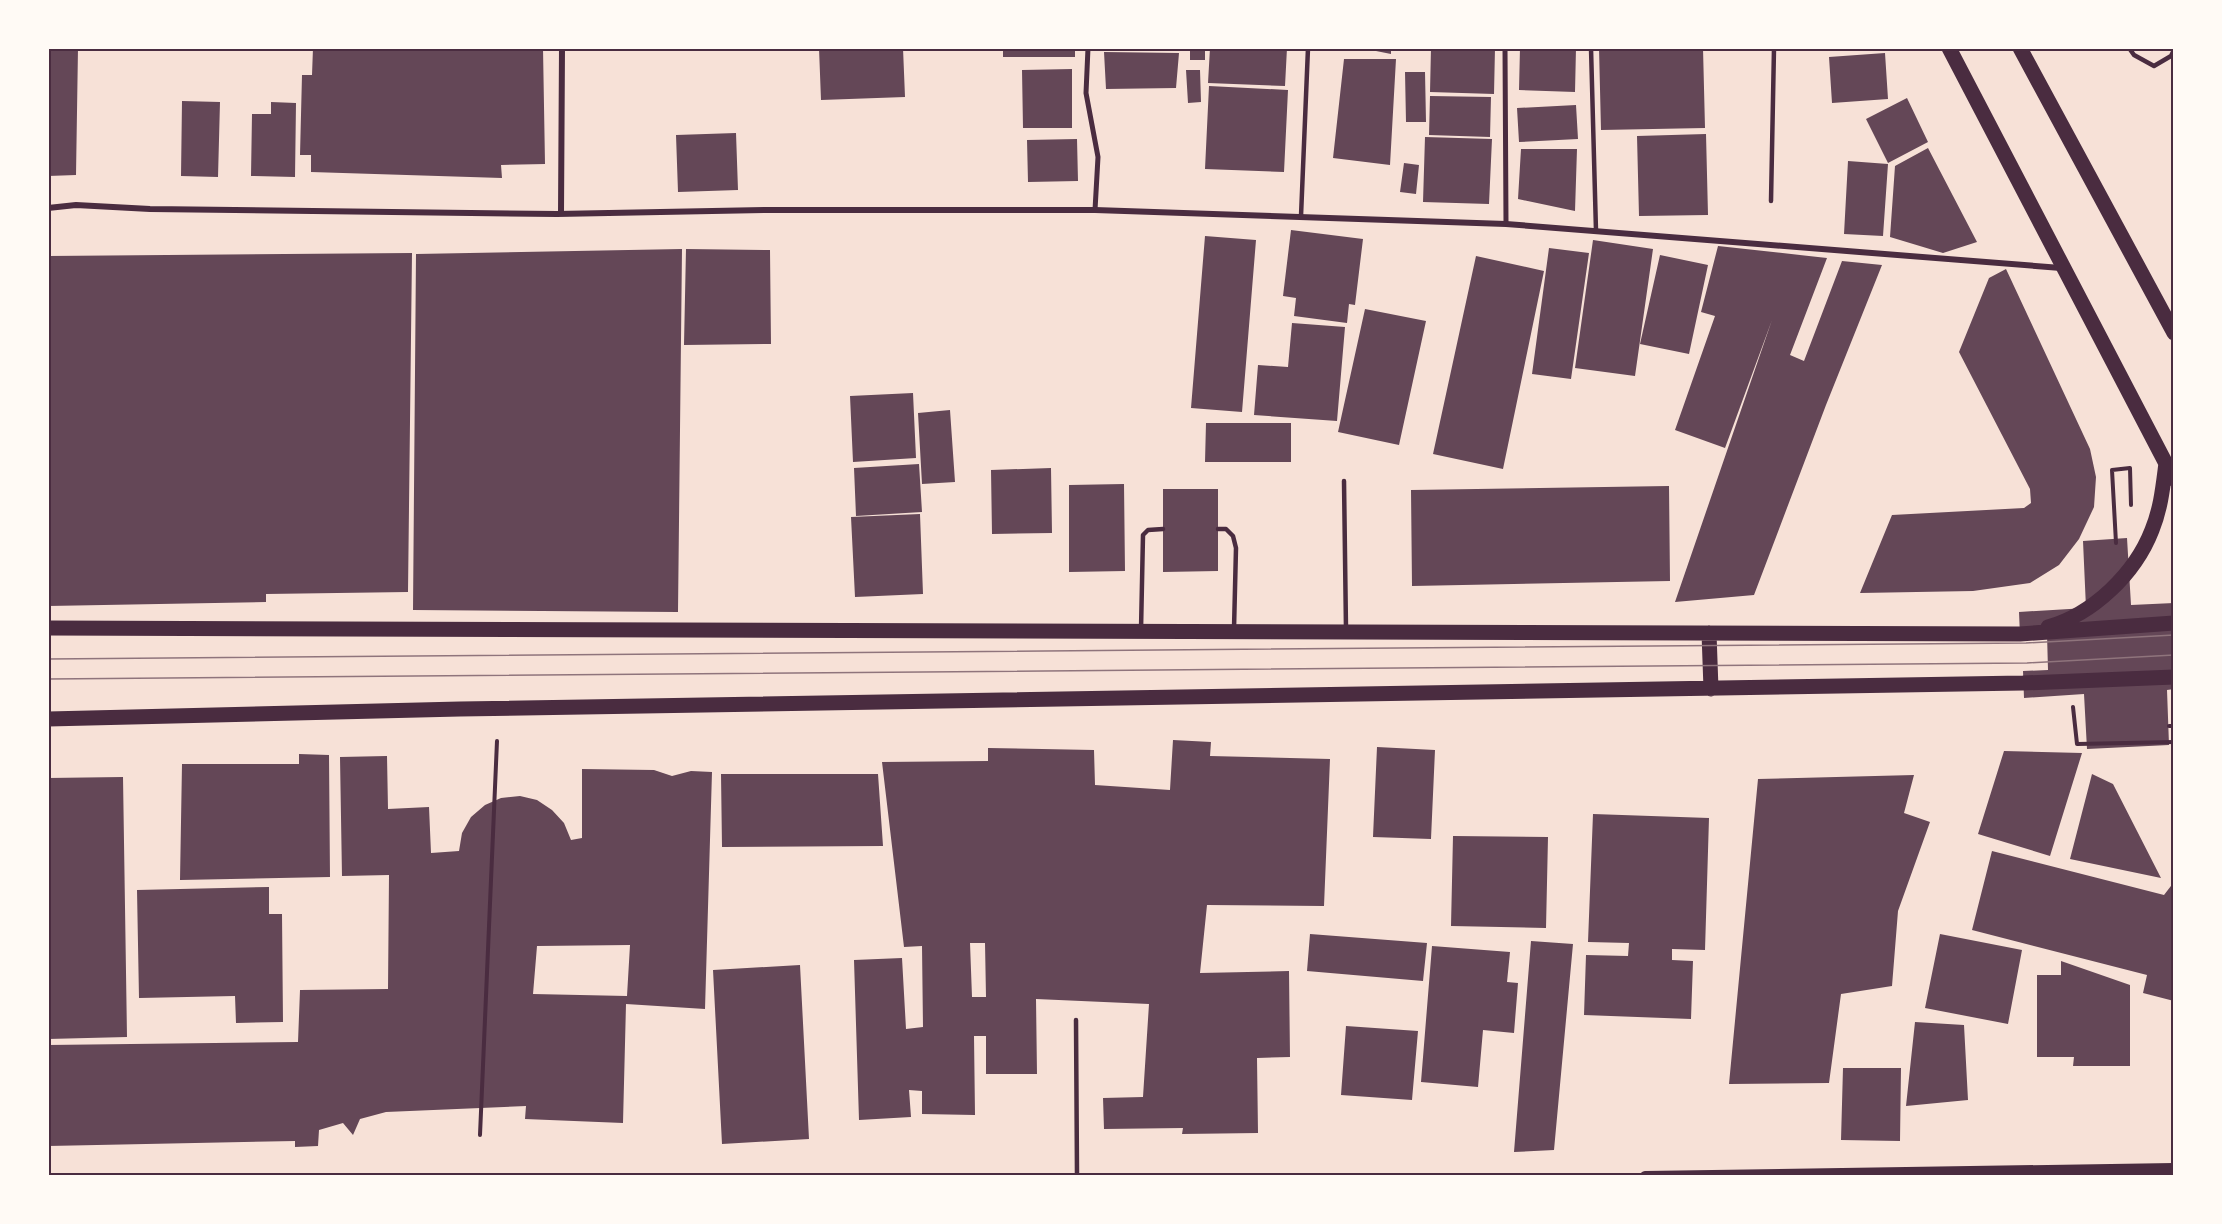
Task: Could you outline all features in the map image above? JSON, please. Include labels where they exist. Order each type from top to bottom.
[{"type":"main road","points":[[1949,48],[2174,479]]},
{"type":"main road","points":[[2020,48],[2174,333]]},
{"type":"main road","points":[[2020,634],[2062,623],[2099,600],[2130,570],[2152,532],[2162,499],[2166,463]]},
{"type":"main road","points":[[48,628],[2020,634],[2174,623]]},
{"type":"main road","points":[[1709,633],[1711,689]]},
{"type":"main road","points":[[48,719],[460,709],[1711,689],[2174,677]]},
{"type":"street","points":[[561,213],[562,48]]},
{"type":"street","points":[[1088,48],[1086,93],[1098,157],[1095,210]]},
{"type":"street","points":[[1506,48],[1506,224]]},
{"type":"street","points":[[48,208],[76,205],[150,209],[561,213],[766,210],[1095,210],[1301,216],[1506,224],[2063,268]]},
{"type":"street","points":[[1645,1176],[2174,1168]]},
{"type":"lane","points":[[1301,216],[1308,48]]},
{"type":"lane","points":[[1591,48],[1596,231]]},
{"type":"lane","points":[[1771,201],[1774,48]]},
{"type":"lane","points":[[2129,48],[2134,55],[2154,66],[2171,56],[2174,50]]},
{"type":"lane","points":[[1344,481],[1346,632]]},
{"type":"lane","points":[[1141,631],[1143,535],[1148,530],[1163,529]]},
{"type":"lane","points":[[1218,529],[1226,529],[1233,536],[1236,548],[1234,631]]},
{"type":"lane","points":[[1076,1020],[1077,1176]]},
{"type":"path","points":[[2116,549],[2112,470],[2130,468]]},
{"type":"path","points":[[2071,681],[2077,744],[2174,742]]},
{"type":"path","points":[[480,1135],[496,741]]},
{"type":"building","points":[[48,48],[78,48],[76,175],[48,176]]},
{"type":"building","points":[[313,48],[543,48],[545,164],[501,165],[502,178],[311,172],[311,155],[300,155],[302,75],[312,75]]},
{"type":"building","points":[[819,48],[903,48],[905,97],[821,100]]},
{"type":"building","points":[[1003,48],[1075,48],[1075,57],[1003,57]]},
{"type":"building","points":[[1190,48],[1205,48],[1205,60],[1190,60]]},
{"type":"building","points":[[1210,48],[1287,48],[1285,86],[1208,83]]},
{"type":"building","points":[[1391,48],[1391,54],[1366,49]]},
{"type":"building","points":[[1431,48],[1495,48],[1494,94],[1430,92]]},
{"type":"building","points":[[1520,48],[1576,48],[1575,92],[1519,90]]},
{"type":"building","points":[[1599,48],[1703,48],[1705,128],[1601,130]]},
{"type":"building","points":[[1104,52],[1179,53],[1176,88],[1106,89]]},
{"type":"building","points":[[1885,53],[1888,99],[1832,103],[1829,57]]},
{"type":"building","points":[[1344,59],[1396,59],[1390,165],[1333,158]]},
{"type":"building","points":[[1072,69],[1072,128],[1023,128],[1022,70]]},
{"type":"building","points":[[1186,70],[1200,70],[1201,102],[1188,103]]},
{"type":"building","points":[[1405,72],[1425,72],[1426,122],[1406,122]]},
{"type":"building","points":[[1209,86],[1288,90],[1284,172],[1205,169]]},
{"type":"building","points":[[1430,96],[1491,97],[1490,137],[1429,135]]},
{"type":"building","points":[[1907,98],[1928,142],[1888,163],[1866,119]]},
{"type":"building","points":[[182,101],[220,102],[218,177],[181,176]]},
{"type":"building","points":[[271,102],[296,103],[295,177],[251,176],[252,114],[271,114]]},
{"type":"building","points":[[1576,105],[1578,139],[1519,142],[1517,108]]},
{"type":"building","points":[[736,133],[738,190],[678,192],[676,135]]},
{"type":"building","points":[[1706,134],[1708,215],[1639,216],[1637,136]]},
{"type":"building","points":[[1425,137],[1492,139],[1489,204],[1423,202]]},
{"type":"building","points":[[1077,139],[1078,181],[1028,182],[1027,140]]},
{"type":"building","points":[[1928,148],[1977,242],[1943,253],[1890,237],[1895,166]]},
{"type":"building","points":[[1521,149],[1577,149],[1575,211],[1518,199]]},
{"type":"building","points":[[1848,161],[1888,164],[1883,236],[1844,234]]},
{"type":"building","points":[[1404,163],[1419,165],[1416,194],[1400,192]]},
{"type":"building","points":[[1291,230],[1363,239],[1355,305],[1349,304],[1347,323],[1294,316],[1296,298],[1283,296]]},
{"type":"building","points":[[1205,236],[1256,240],[1242,412],[1191,408]]},
{"type":"building","points":[[1593,240],[1653,249],[1635,376],[1575,368]]},
{"type":"building","points":[[1718,246],[1827,258],[1790,355],[1804,361],[1842,261],[1882,265],[1754,595],[1675,602],[1772,320],[1725,448],[1675,430],[1715,316],[1701,312]]},
{"type":"building","points":[[1549,248],[1589,253],[1571,379],[1532,374]]},
{"type":"building","points":[[682,249],[678,612],[413,610],[416,254]]},
{"type":"building","points":[[686,249],[770,250],[771,344],[684,345]]},
{"type":"building","points":[[412,253],[408,592],[266,594],[266,602],[48,606],[48,256]]},
{"type":"building","points":[[1660,255],[1708,265],[1689,354],[1640,344]]},
{"type":"building","points":[[1476,256],[1544,271],[1503,469],[1433,454]]},
{"type":"building","points":[[2006,269],[2090,449],[2096,477],[2094,507],[2079,539],[2059,565],[2030,583],[1973,591],[1860,593],[1892,515],[2024,508],[2031,503],[2030,489],[1959,352],[1989,278]]},
{"type":"building","points":[[1365,309],[1426,321],[1399,445],[1338,432]]},
{"type":"building","points":[[1292,323],[1345,327],[1337,421],[1254,415],[1258,365],[1288,367]]},
{"type":"building","points":[[913,393],[916,458],[853,462],[850,396]]},
{"type":"building","points":[[950,410],[955,482],[922,484],[918,413]]},
{"type":"building","points":[[1206,423],[1291,423],[1291,462],[1205,462]]},
{"type":"building","points":[[919,464],[922,512],[856,516],[854,468]]},
{"type":"building","points":[[1051,468],[1052,533],[992,534],[991,470]]},
{"type":"building","points":[[1124,484],[1125,571],[1069,572],[1069,485]]},
{"type":"building","points":[[1669,486],[1670,581],[1412,586],[1411,490]]},
{"type":"building","points":[[1163,489],[1218,489],[1218,571],[1163,572]]},
{"type":"building","points":[[920,514],[923,594],[855,597],[851,517]]},
{"type":"building","points":[[2127,538],[2131,605],[2174,603],[2174,689],[2167,690],[2169,745],[2087,749],[2084,694],[2024,698],[2023,671],[2048,670],[2047,634],[2020,636],[2019,612],[2086,608],[2083,541]]},
{"type":"building","points":[[1173,740],[1211,742],[1210,756],[1330,759],[1324,906],[1207,905],[1200,973],[1289,971],[1290,1057],[1257,1058],[1258,1133],[1182,1134],[1183,1128],[1104,1129],[1103,1098],[1143,1097],[1149,1004],[1036,999],[1037,1074],[986,1074],[986,1036],[974,1036],[975,1115],[922,1114],[922,1091],[909,1090],[911,1117],[859,1120],[854,960],[902,958],[906,1029],[923,1027],[922,946],[904,947],[882,762],[988,761],[988,748],[1094,750],[1095,785],[1170,790]],"holes":[[[970,943],[985,943],[986,997],[972,997]]]},
{"type":"building","points":[[1377,747],[1435,750],[1431,839],[1373,837]]},
{"type":"building","points":[[2004,751],[2082,753],[2050,856],[1978,834]]},
{"type":"building","points":[[299,754],[329,755],[330,877],[180,880],[182,764],[299,764]]},
{"type":"building","points":[[387,756],[388,809],[429,807],[431,853],[459,851],[462,833],[471,817],[485,805],[501,798],[520,796],[537,800],[552,810],[564,823],[571,840],[582,838],[582,769],[654,770],[672,776],[691,771],[712,772],[705,1009],[626,1004],[623,1123],[525,1119],[526,1106],[386,1112],[360,1119],[353,1135],[343,1123],[319,1130],[318,1146],[295,1147],[295,1141],[48,1146],[48,1045],[298,1042],[300,990],[388,989],[389,875],[342,876],[340,757]],"holes":[[[630,945],[627,996],[533,994],[537,946]]]},
{"type":"building","points":[[721,774],[878,774],[883,846],[722,847]]},
{"type":"building","points":[[2092,774],[2113,784],[2161,878],[2070,859]]},
{"type":"building","points":[[1914,775],[1904,813],[1930,822],[1898,911],[1892,986],[1841,994],[1829,1083],[1729,1084],[1758,779]]},
{"type":"building","points":[[123,777],[127,1037],[48,1039],[48,778]]},
{"type":"building","points":[[1593,814],[1709,818],[1705,950],[1672,949],[1672,960],[1693,961],[1691,1019],[1584,1015],[1586,955],[1628,956],[1629,943],[1588,942]]},
{"type":"building","points":[[1453,836],[1548,837],[1546,928],[1451,926]]},
{"type":"building","points":[[1992,851],[2164,895],[2174,882],[2174,1001],[2143,993],[2147,975],[1972,930]]},
{"type":"building","points":[[269,887],[269,914],[282,914],[283,1022],[236,1023],[235,996],[139,998],[137,890]]},
{"type":"building","points":[[1310,934],[1427,943],[1423,981],[1307,971]]},
{"type":"building","points":[[1940,934],[2022,950],[2008,1024],[1925,1008]]},
{"type":"building","points":[[1531,941],[1573,944],[1554,1150],[1514,1152]]},
{"type":"building","points":[[1432,946],[1510,952],[1507,982],[1518,983],[1514,1033],[1483,1030],[1478,1087],[1421,1082]]},
{"type":"building","points":[[2061,961],[2130,985],[2130,1066],[2073,1066],[2074,1057],[2037,1057],[2037,975],[2061,975]]},
{"type":"building","points":[[800,965],[809,1139],[722,1144],[713,970]]},
{"type":"building","points":[[1915,1022],[1964,1025],[1968,1100],[1906,1106]]},
{"type":"building","points":[[1346,1026],[1418,1031],[1412,1100],[1341,1095]]},
{"type":"building","points":[[1843,1068],[1901,1068],[1900,1141],[1841,1140]]},
{"type":"tram line","points":[[48,659],[2026,643],[2174,635]]},
{"type":"tram line","points":[[48,679],[2027,663],[2174,655]]}]
